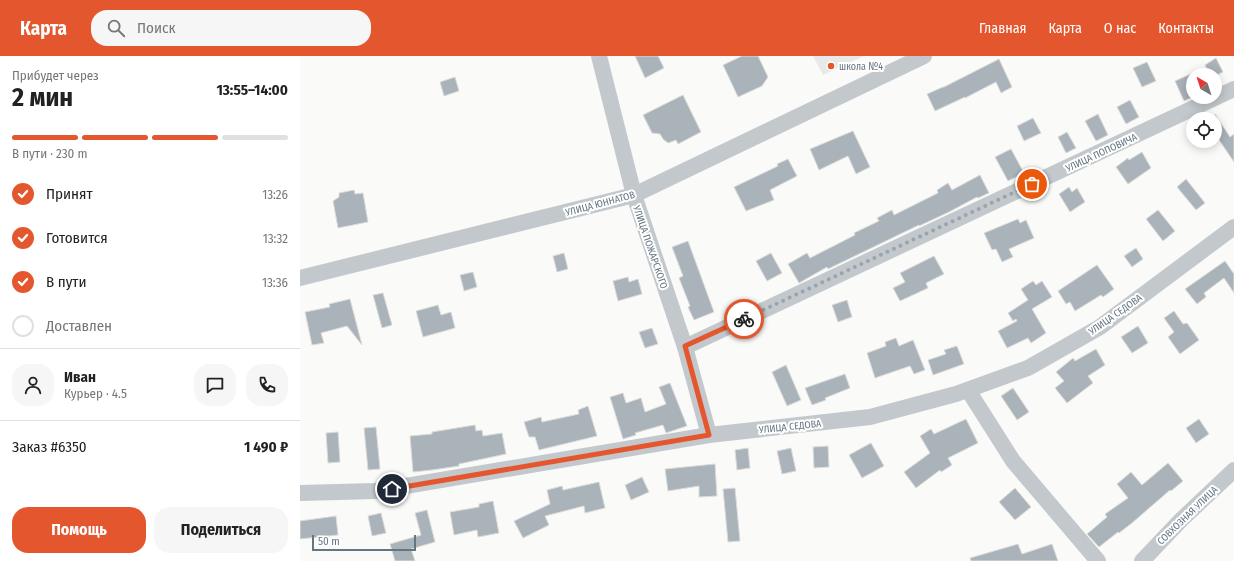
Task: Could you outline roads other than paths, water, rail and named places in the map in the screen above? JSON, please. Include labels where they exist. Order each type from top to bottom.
[{"type":"street","name":"УЛИЦА ПОЖАРСКОГО","points":[[599,56],[634,195],[685,346],[709,435]]},
{"type":"street","name":"УЛИЦА ЮННАТОВ","points":[[300,278],[634,195],[924,56]]},
{"type":"street","name":"УЛИЦА ПОПОВИЧА","points":[[685,346],[1234,89]]},
{"type":"street","name":"УЛИЦА СЕДОВА","points":[[300,493],[376,491],[709,435],[870,417],[956,394],[1028,368],[1100,327],[1234,227]]},
{"type":"street","points":[[968,390],[1013,461],[1098,561]]},
{"type":"street","name":"СОВХОЗНАЯ УЛИЦА","points":[[1142,561],[1181,520],[1234,470]]},
{"type":"place","name":"школа №4","points":[[831,66]]}]
